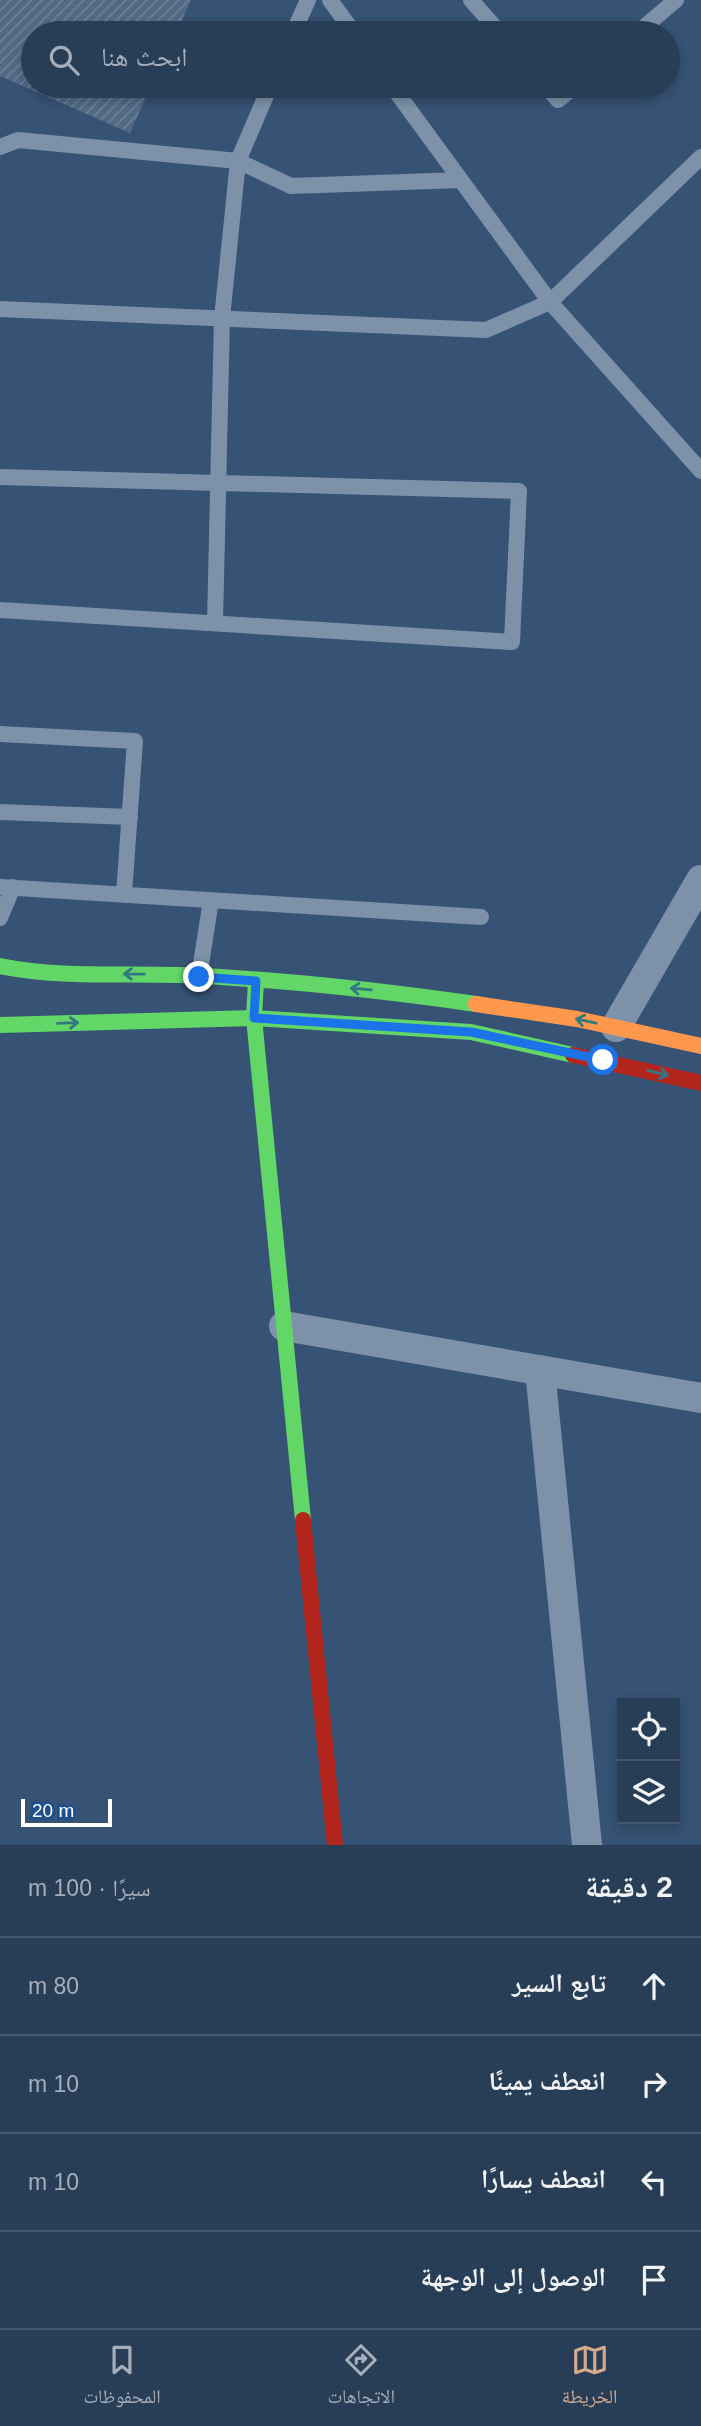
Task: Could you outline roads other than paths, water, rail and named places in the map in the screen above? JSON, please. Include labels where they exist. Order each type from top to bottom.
[{"type":"street","points":[[610,1044],[701,880]]},
{"type":"street","points":[[0,966],[29,972],[199,977],[386,992],[577,1019],[610,1044],[701,1083]]},
{"type":"street","points":[[256,981],[254,1018],[335,1845]]},
{"type":"street","points":[[0,1025],[254,1018],[610,1044],[701,1046]]},
{"type":"street","points":[[284,1326],[701,1398]]},
{"type":"street","points":[[540,1370],[587,1845]]},
{"type":"lane","points":[[298,21],[308,0]]},
{"type":"lane","points":[[330,0],[345,21]]},
{"type":"lane","points":[[471,0],[489,21]]},
{"type":"lane","points":[[651,21],[676,0]]},
{"type":"lane","points":[[215,623],[222,318],[238,161],[265,98]]},
{"type":"lane","points":[[402,98],[550,302],[701,471]]},
{"type":"lane","points":[[0,147],[18,140],[238,161],[291,186],[461,180]]},
{"type":"lane","points":[[0,309],[486,330],[550,302],[701,157]]},
{"type":"lane","points":[[0,477],[519,491],[512,642],[0,610]]},
{"type":"lane","points":[[0,734],[135,741],[124,894]]},
{"type":"lane","points":[[0,812],[130,817]]},
{"type":"lane","points":[[0,918],[7,887],[481,917]]},
{"type":"lane","points":[[199,977],[211,900]]}]
